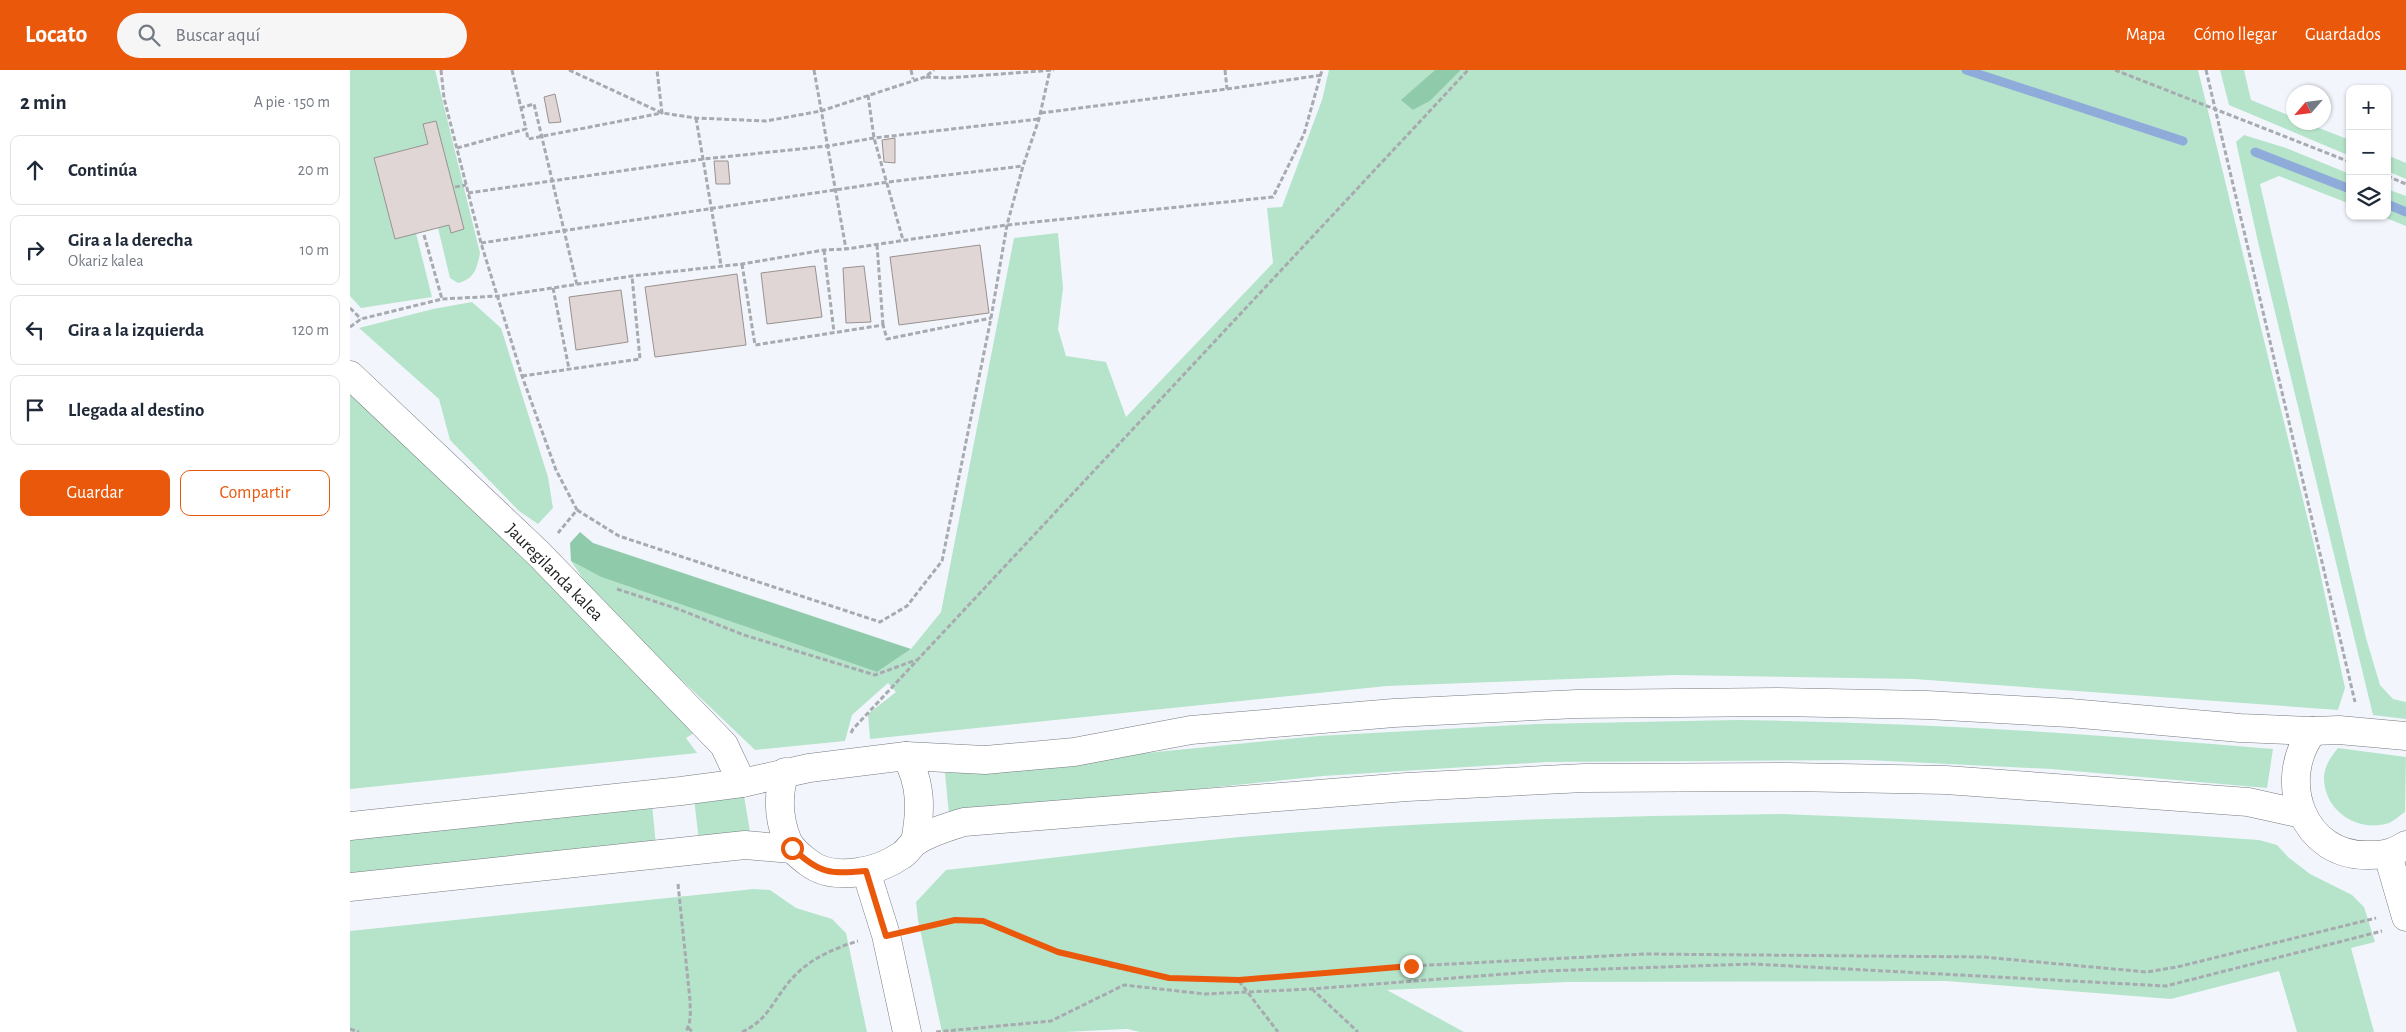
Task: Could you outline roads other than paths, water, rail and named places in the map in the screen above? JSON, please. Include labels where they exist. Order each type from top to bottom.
[{"type":"main road","name":"Jauregilanda kalea","points":[[350,375],[539,554],[724,745],[742,783]]},
{"type":"main road","points":[[350,826],[742,783],[785,772],[906,756],[985,760],[1074,752],[1191,730],[1394,713],[1576,704],[1778,702],[1927,706],[2070,713],[2240,728],[2363,731],[2406,736]]},
{"type":"main road","points":[[2313,731],[2303,745],[2296,766],[2297,788],[2302,814],[2313,833],[2333,849],[2358,856],[2397,850],[2399,918]]},
{"type":"main road","points":[[906,756],[913,768],[921,814],[915,842]]},
{"type":"main road","points":[[785,772],[780,788],[779,808],[783,829],[792,848],[815,868],[837,873],[866,871],[887,864],[903,855],[915,842],[941,828],[964,822],[1407,787],[1584,778],[1789,777],[1946,780],[2248,802],[2302,814]]},
{"type":"main road","points":[[350,886],[745,845],[792,848]]},
{"type":"main road","points":[[866,871],[886,936],[907,1032]]},
{"type":"waterway","points":[[1966,70],[2183,141]]},
{"type":"waterway","points":[[2255,152],[2346,187]]},
{"type":"waterway","points":[[2391,206],[2406,212]]}]
